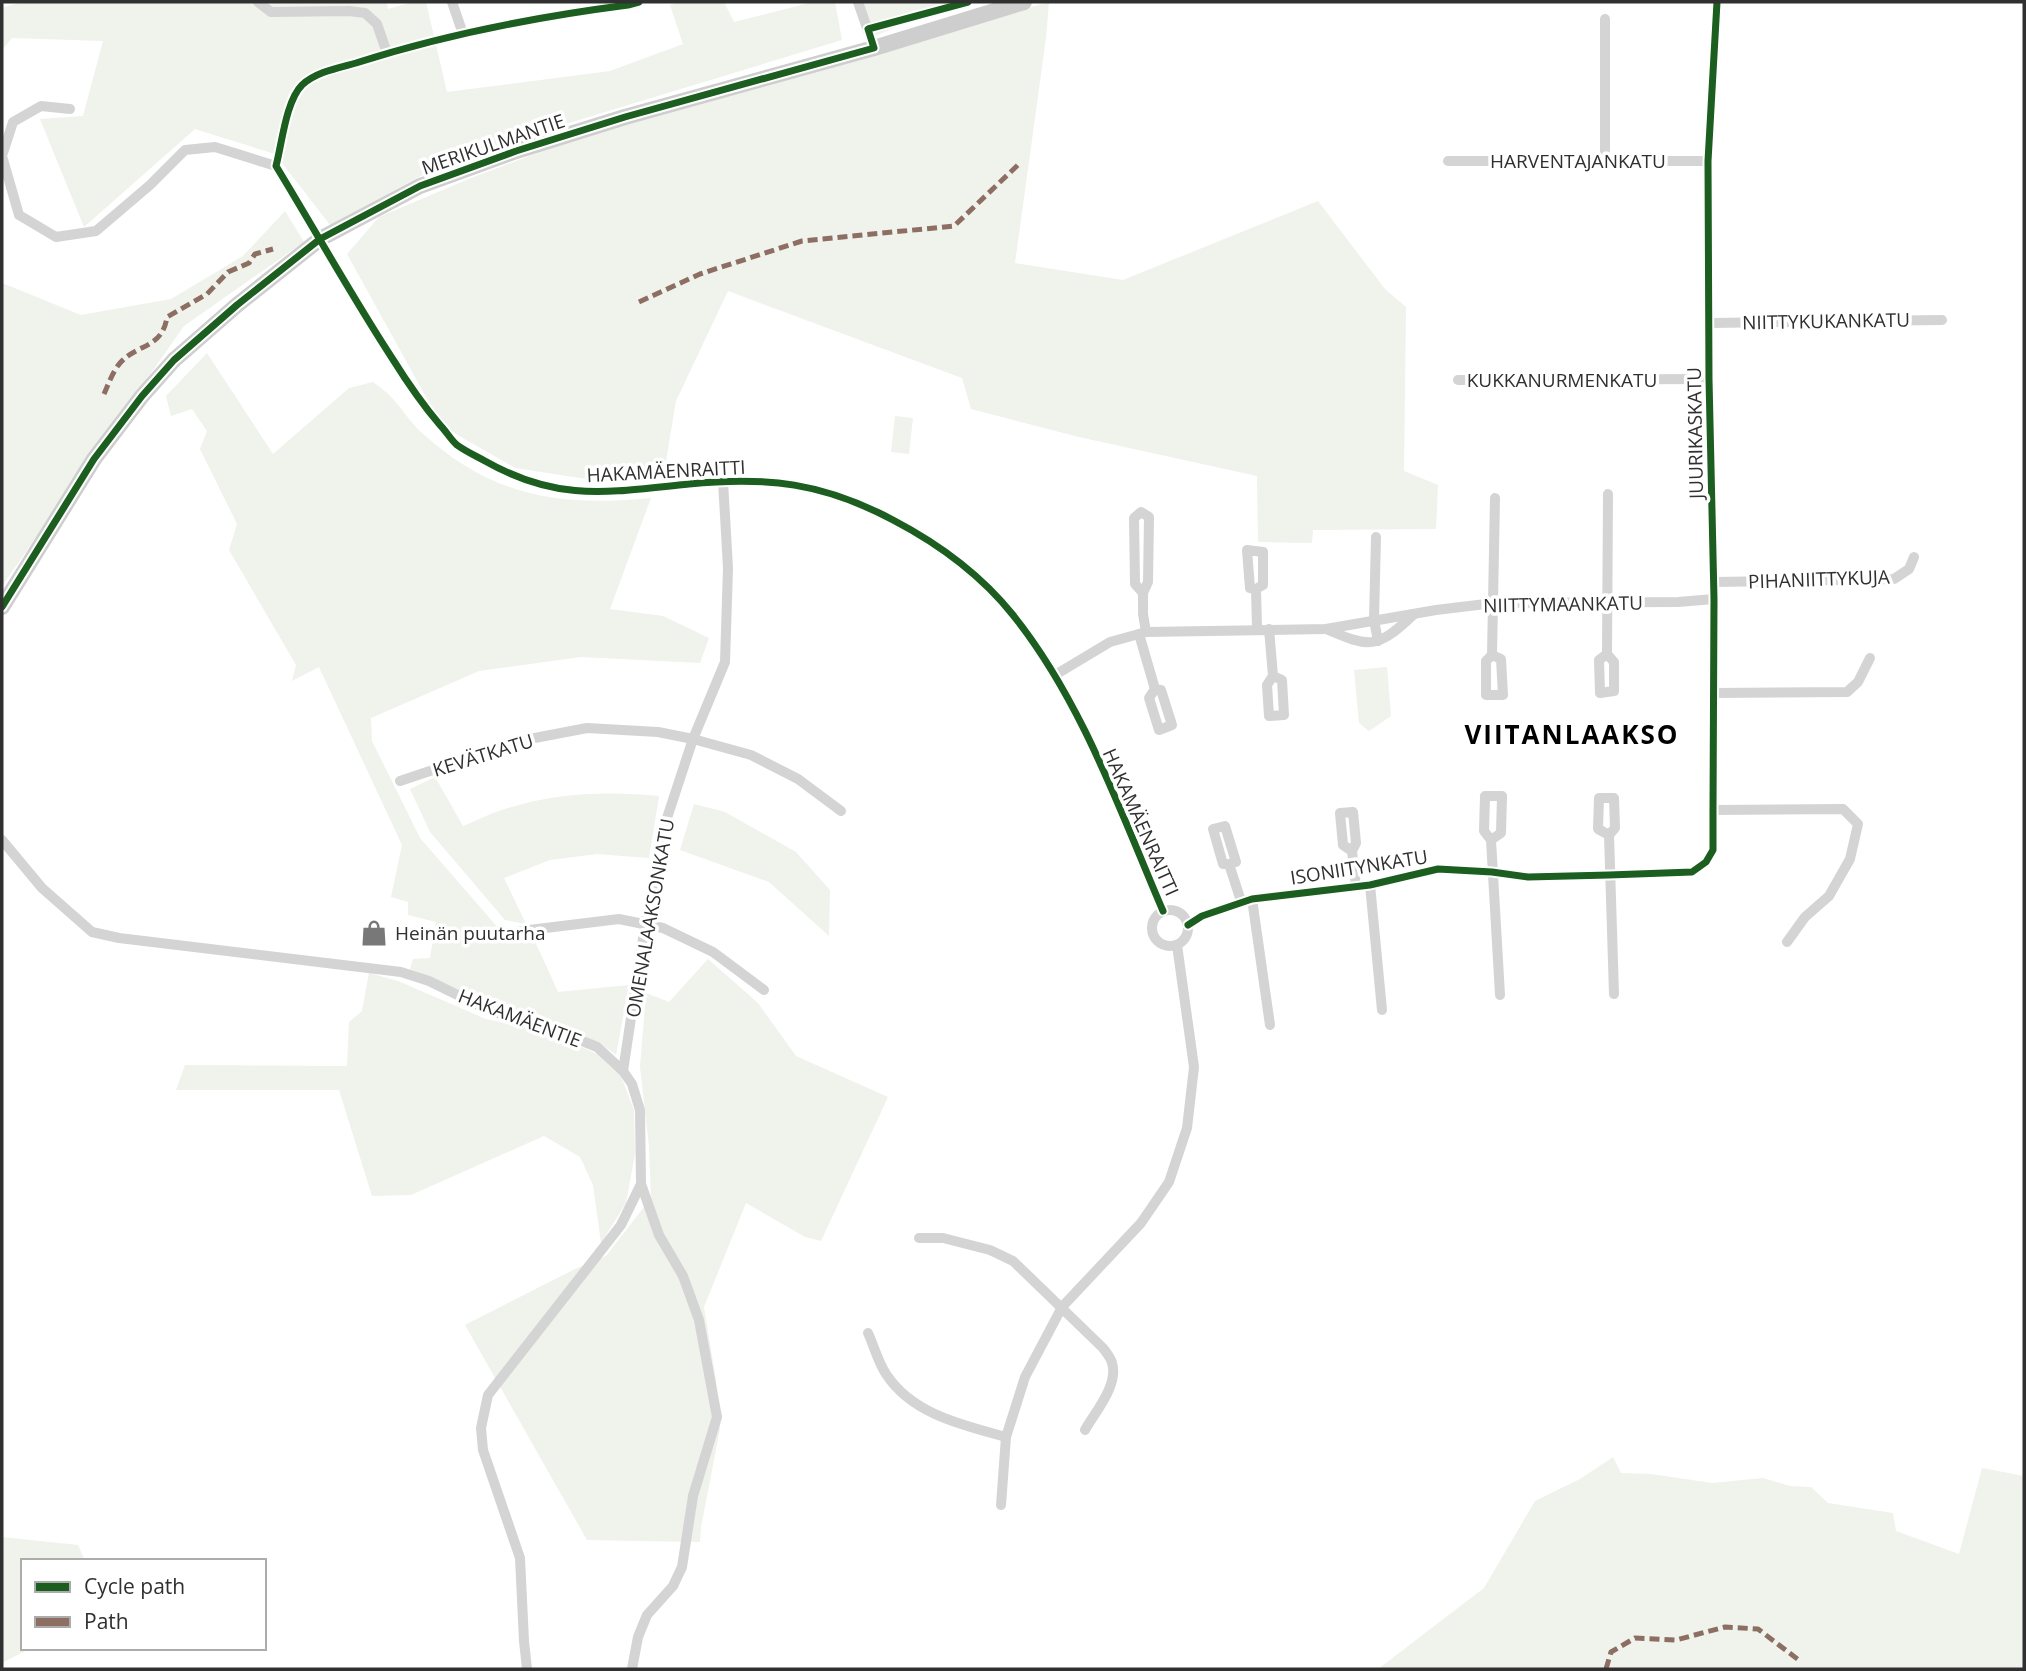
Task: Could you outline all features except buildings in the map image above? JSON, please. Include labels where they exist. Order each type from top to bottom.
[{"type":"street","points":[[258,2],[271,12],[365,13],[377,24],[387,53]]},
{"type":"street","points":[[452,2],[463,34]]},
{"type":"street","points":[[69,109],[41,106],[13,122],[2,156],[19,215],[56,237],[96,231],[150,186],[185,150],[215,146],[276,166],[292,98],[312,77],[387,53],[463,34],[539,17],[639,2]]},
{"type":"street","points":[[858,2],[874,48]]},
{"type":"street","name":"MERIKULMANTIE","points":[[2,607],[94,459],[150,387],[174,360],[237,304],[320,239],[420,186],[516,151],[1024,2]]},
{"type":"street","name":"JUURIKASKATU","points":[[1706,862],[1713,849],[1714,599],[1708,161],[1717,2]]},
{"type":"street","points":[[1605,19],[1605,161]]},
{"type":"street","name":"HARVENTAJANKATU","points":[[1448,161],[1708,161]]},
{"type":"street","name":"HAKAMÄENRAITTI","points":[[276,166],[341,278],[415,395],[457,444],[511,476],[553,489],[600,493],[723,481],[782,482],[814,487],[880,513],[923,536],[958,561],[1004,605],[1055,675],[1089,741],[1163,911]]},
{"type":"street","name":"NIITTYKUKANKATU","points":[[1710,323],[1942,320]]},
{"type":"street","name":"KUKKANURMENKATU","points":[[1458,380],[1709,379]]},
{"type":"street","name":"OMENALAAKSONKATU","points":[[623,1071],[645,925],[666,821],[693,739],[725,662],[728,568],[723,481]]},
{"type":"street","points":[[1607,654],[1608,494]]},
{"type":"street","points":[[1492,655],[1495,498]]},
{"type":"street","points":[[1143,593],[1135,584],[1134,550],[1134,518],[1141,512],[1149,517],[1148,582],[1143,593],[1142,633],[1155,690]]},
{"type":"street","points":[[1376,537],[1374,620],[1378,640],[1397,629],[1413,614]]},
{"type":"street","points":[[1134,550],[1148,550]]},
{"type":"street","name":"PIHANIITTYKUJA","points":[[1713,582],[1894,579],[1909,569],[1914,557]]},
{"type":"street","points":[[1256,589],[1257,628]]},
{"type":"street","name":"NIITTYMAANKATU","points":[[1055,675],[1110,642],[1142,633],[1257,628],[1326,629],[1494,603],[1678,602],[1714,599]]},
{"type":"street","points":[[1269,629],[1273,676]]},
{"type":"street","name":"NIITTYMAANKATU","points":[[1326,629],[1365,643],[1378,640]]},
{"type":"street","points":[[1713,693],[1847,692],[1858,682],[1870,658]]},
{"type":"street","name":"KEVÄTKATU","points":[[400,780],[519,741],[587,728],[658,732],[751,755],[798,779],[841,811]]},
{"type":"street","points":[[1713,810],[1843,809],[1858,824],[1850,859],[1829,896],[1805,917],[1787,942]]},
{"type":"street","points":[[1609,835],[1614,994]]},
{"type":"street","name":"HAKAMÄENTIE","points":[[2,840],[42,888],[92,932],[119,938],[401,972],[429,981],[488,1010],[553,1029],[597,1047],[623,1071],[632,1084],[640,1110],[641,1184],[621,1226],[488,1395],[481,1428],[483,1450],[520,1559],[527,1669]]},
{"type":"street","points":[[1491,840],[1500,996]]},
{"type":"street","points":[[1352,851],[1356,886]]},
{"type":"street","name":"ISONIITYNKATU","points":[[1188,925],[1202,916],[1247,900],[1370,885],[1438,869],[1528,877],[1692,872],[1706,862]]},
{"type":"street","points":[[1229,864],[1247,900],[1270,1025]]},
{"type":"street","points":[[1370,885],[1381,1010]]},
{"type":"street","points":[[1170,910],[1181,914],[1188,925],[1186,937],[1177,945],[1160,944],[1152,935],[1154,918],[1163,911],[1170,910]]},
{"type":"street","points":[[521,931],[619,919],[663,929],[713,952],[764,990]]},
{"type":"street","points":[[1001,1505],[1006,1437],[1024,1377],[1062,1307],[1141,1223],[1169,1182],[1187,1128],[1194,1067],[1177,945]]},
{"type":"street","points":[[632,1669],[638,1637],[646,1615],[673,1586],[682,1567],[693,1496],[717,1417],[699,1320],[683,1276],[659,1236],[641,1184]]},
{"type":"street","points":[[919,1238],[943,1238],[990,1250],[1013,1261],[1103,1348],[1112,1363],[1109,1390],[1085,1430]]},
{"type":"street","points":[[868,1333],[884,1372],[898,1390],[928,1412],[1006,1437]]},
{"type":"shaded area","points":[[21,2],[387,2],[388,9],[413,2],[426,2],[447,92],[610,71],[683,44],[670,5],[678,2],[724,2],[734,22],[813,2],[835,2],[842,40],[454,158],[330,225],[275,154],[195,129],[84,227],[40,119],[83,116],[103,41],[12,38],[2,50],[2,8]]},
{"type":"shaded area","points":[[862,2],[955,2],[875,36]]},
{"type":"shaded area","points":[[1049,2],[1015,263],[1123,280],[1318,201],[1385,289],[1406,307],[1404,471],[1438,485],[1436,529],[1313,530],[1312,543],[1258,542],[1257,476],[1079,437],[971,409],[962,378],[728,291],[676,401],[664,473],[593,480],[515,468],[442,426],[347,254],[379,217],[471,178],[595,131]]},
{"type":"shaded area","points":[[285,211],[304,242],[184,326],[2,586],[2,283],[81,315],[171,299],[243,256]]},
{"type":"shaded area","points":[[207,353],[273,454],[349,388],[373,382],[391,397],[421,432],[447,454],[501,484],[528,493],[586,501],[651,498],[610,609],[663,616],[709,638],[700,663],[581,657],[479,671],[371,718],[372,741],[420,838],[507,938],[533,937],[558,992],[629,985],[616,1055],[587,1037],[489,1006],[410,969],[413,959],[430,958],[436,922],[408,915],[408,902],[391,897],[402,845],[319,667],[292,681],[296,665],[229,550],[237,524],[200,449],[207,431],[192,409],[171,416],[166,396]]},
{"type":"shaded area","points":[[895,416],[913,418],[909,454],[891,452]]},
{"type":"shaded area","points":[[1387,667],[1391,716],[1369,731],[1359,723],[1354,670]]},
{"type":"shaded area","points":[[435,777],[463,826],[502,810],[564,796],[659,796],[649,858],[597,854],[550,860],[504,878],[526,924],[505,920],[430,832],[410,789]]},
{"type":"shaded area","points":[[694,804],[725,812],[796,852],[830,890],[829,936],[769,882],[680,850]]},
{"type":"shaded area","points":[[708,959],[758,1003],[796,1056],[888,1097],[821,1241],[805,1237],[746,1203],[704,1307],[716,1380],[720,1429],[700,1542],[587,1540],[465,1325],[606,1256],[651,1198],[649,1146],[640,1067],[646,993],[669,1002]]},
{"type":"shaded area","points":[[369,973],[398,981],[486,1019],[553,1034],[597,1054],[621,1076],[634,1110],[635,1154],[626,1203],[601,1243],[593,1185],[580,1157],[544,1136],[411,1195],[372,1196],[339,1090],[176,1090],[185,1065],[347,1066],[349,1022],[362,1011]]},
{"type":"shaded area","points":[[1613,1457],[1621,1473],[1651,1474],[1712,1483],[1763,1478],[1790,1486],[1811,1487],[1828,1503],[1893,1513],[1896,1531],[1959,1554],[1982,1468],[2024,1476],[2024,1669],[1378,1669],[1484,1588],[1535,1501],[1580,1479]]},
{"type":"shaded area","points":[[2,1537],[78,1545],[84,1559],[21,1559],[21,1650],[27,1650],[2,1663]]},
{"type":"marked path","points":[[639,302],[700,274],[802,241],[954,226],[1020,163]]},
{"type":"marked path","points":[[104,394],[120,363],[155,340],[160,335],[167,317],[207,294],[228,272],[249,263],[255,254],[273,249]]},
{"type":"marked path","points":[[1606,1669],[1611,1652],[1635,1638],[1676,1640],[1725,1627],[1758,1629],[1800,1661]]},
{"type":"cycle path","points":[[639,2],[457,35],[320,74],[302,85],[292,101],[276,166],[403,376],[433,417],[463,449],[512,474],[561,489],[634,490],[744,481],[770,482],[819,490],[893,520],[927,539],[973,574],[1013,615],[1060,683],[1098,758],[1163,911]]},
{"type":"cycle path","points":[[2,607],[94,459],[142,396],[174,360],[237,305],[320,239],[420,186],[516,151],[625,117],[874,48],[868,29],[968,2]]},
{"type":"cycle path","points":[[1188,925],[1202,916],[1252,899],[1370,885],[1438,869],[1528,877],[1692,872],[1706,862],[1713,850],[1714,599],[1708,161],[1717,2]]},
{"type":"place","name":"Heinän puutarha","points":[[374,933]]},
{"type":"district","name":"VIITANLAAKSO","points":[[1572,735]]}]
